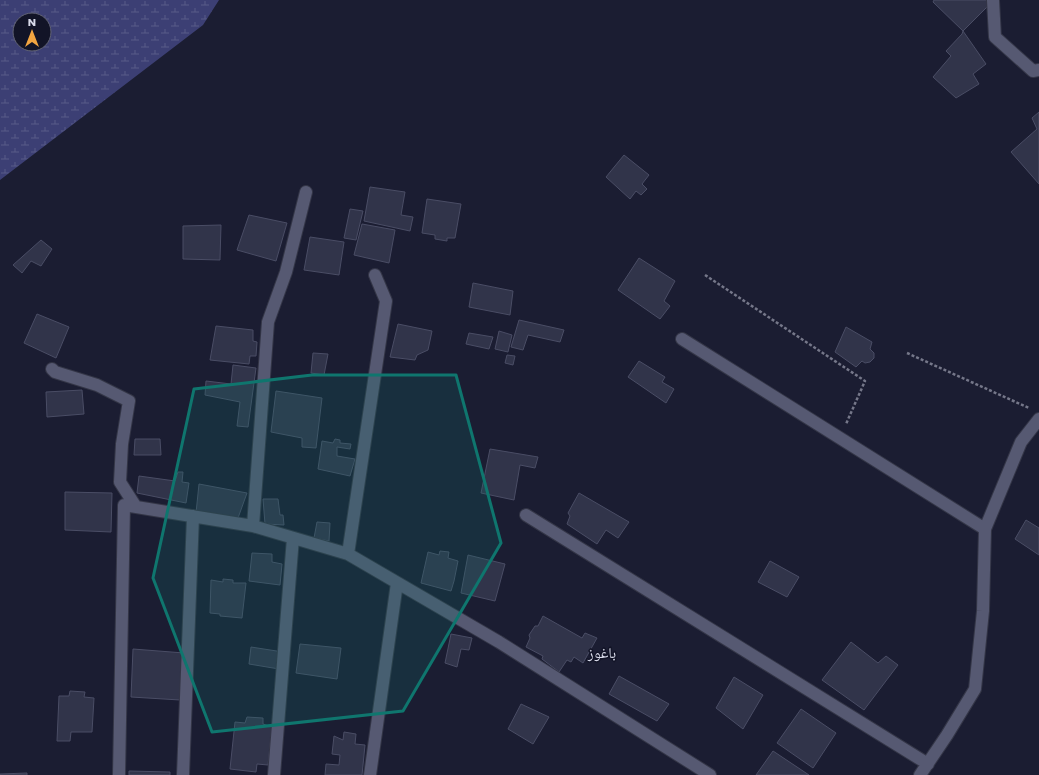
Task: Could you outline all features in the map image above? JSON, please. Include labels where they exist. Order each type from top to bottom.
[{"type":"street","points":[[993,0],[994,38],[1033,71],[1039,70]]},
{"type":"street","points":[[253,526],[268,322],[286,272],[306,192]]},
{"type":"street","points":[[348,554],[386,301],[375,275]]},
{"type":"street","points":[[682,338],[985,529]]},
{"type":"street","points":[[52,369],[55,372],[97,385],[129,401],[122,444],[120,482],[136,507]]},
{"type":"street","points":[[920,775],[975,689],[983,611],[985,529],[1022,442],[1039,419]]},
{"type":"street","points":[[119,775],[124,506],[253,526],[348,554],[499,642],[710,775]]},
{"type":"street","points":[[526,515],[928,764]]},
{"type":"street","points":[[183,775],[193,516]]},
{"type":"street","points":[[274,775],[293,538]]},
{"type":"street","points":[[370,775],[397,583]]},
{"type":"path","points":[[705,275],[865,381],[840,437]]},
{"type":"path","points":[[907,353],[1032,409]]},
{"type":"highlighted area","points":[[312,375],[456,375],[501,543],[403,711],[212,732],[153,578],[194,389]]},
{"type":"green space","points":[[0,0],[219,0],[203,25],[0,180]]},
{"type":"building","points":[[934,0],[986,0],[990,4],[963,31],[933,2]]},
{"type":"building","points":[[963,31],[986,64],[973,74],[979,84],[956,98],[933,77],[951,56],[946,51]]},
{"type":"building","points":[[1039,112],[1039,184],[1011,152],[1037,129],[1032,118]]},
{"type":"building","points":[[624,155],[649,175],[642,184],[647,189],[641,195],[636,191],[630,199],[606,177]]},
{"type":"building","points":[[370,187],[405,192],[401,215],[413,217],[410,231],[364,221]]},
{"type":"building","points":[[427,199],[461,204],[455,238],[447,238],[447,241],[435,239],[435,235],[422,233]]},
{"type":"building","points":[[350,209],[363,211],[356,240],[344,238]]},
{"type":"building","points":[[249,215],[287,223],[276,261],[237,250]]},
{"type":"building","points":[[362,224],[395,230],[389,263],[354,255]]},
{"type":"building","points":[[221,225],[220,260],[183,259],[183,226]]},
{"type":"building","points":[[310,237],[344,242],[339,275],[304,270]]},
{"type":"building","points":[[41,240],[52,249],[41,266],[31,261],[22,273],[13,265]]},
{"type":"building","points":[[639,258],[675,281],[664,301],[670,306],[660,319],[618,290]]},
{"type":"building","points":[[473,283],[513,291],[510,315],[469,307]]},
{"type":"building","points":[[37,314],[69,327],[56,358],[24,343]]},
{"type":"building","points":[[519,320],[564,330],[560,342],[528,335],[523,350],[511,347]]},
{"type":"building","points":[[398,324],[432,331],[428,350],[417,355],[415,360],[390,357]]},
{"type":"building","points":[[216,326],[253,330],[253,341],[257,342],[256,356],[250,356],[249,364],[210,360]]},
{"type":"building","points":[[846,327],[872,342],[870,349],[874,353],[874,358],[870,362],[865,363],[862,361],[856,367],[835,352]]},
{"type":"building","points":[[499,331],[512,335],[508,352],[495,349]]},
{"type":"building","points":[[469,333],[493,337],[489,349],[466,344]]},
{"type":"building","points":[[313,353],[328,354],[324,375],[311,373]]},
{"type":"building","points":[[507,355],[515,356],[513,365],[505,363]]},
{"type":"building","points":[[639,361],[665,377],[662,382],[674,389],[666,403],[628,377]]},
{"type":"building","points":[[233,365],[256,368],[248,427],[237,426],[240,402],[205,395],[206,381],[231,384]]},
{"type":"building","points":[[82,390],[84,414],[47,417],[46,392]]},
{"type":"building","points":[[276,391],[322,398],[316,448],[302,447],[302,438],[271,432]]},
{"type":"building","points":[[135,439],[160,439],[161,455],[134,455]]},
{"type":"building","points":[[335,439],[340,440],[340,443],[351,444],[350,449],[337,447],[337,456],[355,459],[350,476],[318,469],[322,441],[333,443]]},
{"type":"building","points":[[490,449],[538,457],[535,468],[520,465],[514,500],[481,493]]},
{"type":"building","points":[[178,472],[183,472],[182,482],[189,483],[186,503],[137,493],[139,476],[175,481]]},
{"type":"building","points":[[199,484],[247,493],[238,518],[196,513]]},
{"type":"building","points":[[65,492],[112,493],[111,532],[65,530]]},
{"type":"building","points":[[579,493],[629,522],[618,538],[606,530],[597,544],[567,524],[570,516],[568,513]]},
{"type":"building","points":[[263,499],[278,499],[280,515],[283,515],[284,525],[265,524]]},
{"type":"building","points":[[1026,520],[1039,528],[1039,555],[1015,539]]},
{"type":"building","points":[[317,522],[330,523],[329,541],[314,538]]},
{"type":"building","points":[[440,551],[449,552],[448,558],[458,561],[451,591],[421,583],[428,552],[439,555]]},
{"type":"building","points":[[252,553],[272,554],[272,562],[282,564],[280,585],[249,581]]},
{"type":"building","points":[[468,555],[505,564],[495,601],[461,593]]},
{"type":"building","points":[[770,561],[799,577],[787,597],[758,582]]},
{"type":"building","points":[[223,579],[233,580],[233,583],[246,583],[242,618],[220,616],[220,614],[210,613],[211,580],[223,582]]},
{"type":"building","points":[[543,616],[582,638],[585,633],[597,638],[583,663],[574,657],[571,662],[567,660],[559,672],[542,659],[543,656],[526,647],[530,638],[529,635],[535,626],[538,626]]},
{"type":"building","points":[[451,634],[472,638],[469,650],[461,649],[457,667],[445,663]]},
{"type":"building","points":[[851,642],[878,663],[886,656],[898,665],[864,710],[822,680]]},
{"type":"building","points":[[300,644],[341,648],[337,679],[296,673]]},
{"type":"building","points":[[251,647],[283,652],[279,669],[249,664]]},
{"type":"building","points":[[133,649],[184,653],[180,700],[131,697]]},
{"type":"building","points":[[619,676],[669,704],[657,721],[609,694]]},
{"type":"building","points":[[734,677],[763,695],[743,729],[716,708]]},
{"type":"building","points":[[70,691],[85,692],[84,697],[94,698],[92,732],[71,732],[70,741],[57,741],[59,696],[69,696]]},
{"type":"building","points":[[521,704],[549,717],[533,744],[508,729]]},
{"type":"building","points":[[801,709],[836,733],[813,768],[777,743]]},
{"type":"building","points":[[247,717],[263,718],[263,724],[272,727],[268,765],[257,764],[256,772],[230,769],[235,722],[245,723]]},
{"type":"building","points":[[344,732],[356,734],[355,744],[365,745],[362,775],[325,775],[326,764],[339,765],[340,755],[332,754],[334,736],[343,740]]},
{"type":"building","points":[[773,751],[809,775],[756,775]]},
{"type":"building","points":[[129,771],[170,772],[170,775],[129,775]]},
{"type":"building","points":[[27,773],[27,775],[0,775],[0,774]]},
{"type":"district","name":"باغوز","points":[[602,652]]}]
